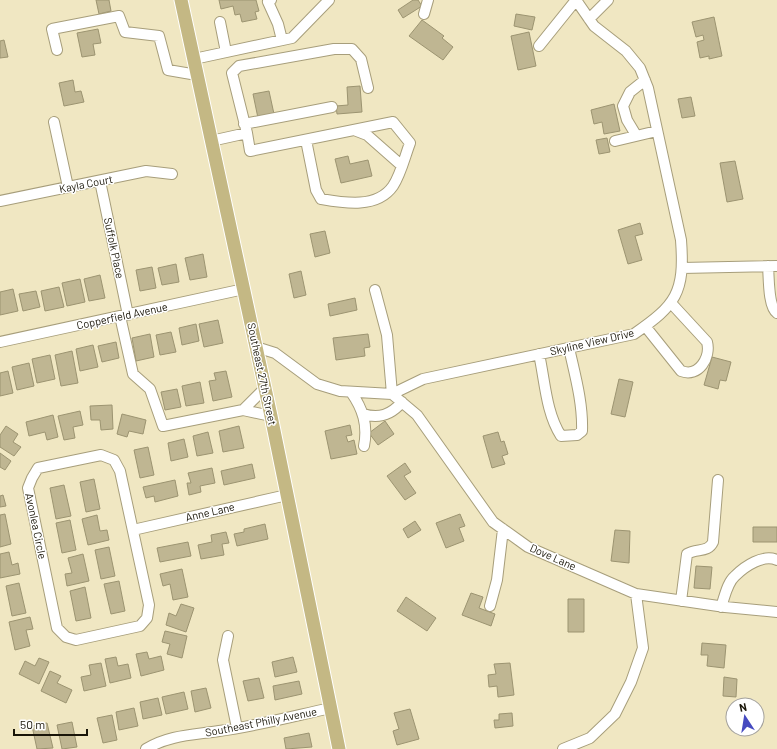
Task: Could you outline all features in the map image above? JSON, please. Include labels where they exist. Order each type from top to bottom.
[{"type":"main road","name":"Southeast 27th Street","points":[[181,0],[288,495],[339,749]]},
{"type":"street","points":[[271,0],[268,2],[278,24],[282,40]]},
{"type":"street","points":[[194,59],[292,38],[329,0]]},
{"type":"street","points":[[424,14],[428,0]]},
{"type":"street","points":[[539,46],[576,0]]},
{"type":"street","name":"Skyline View Drive","points":[[256,347],[274,354],[317,384],[340,391],[392,394],[423,379],[634,334],[671,303],[681,282],[681,240],[645,80],[640,68],[626,51],[594,26],[576,0]]},
{"type":"street","points":[[589,19],[608,0]]},
{"type":"street","points":[[57,50],[52,29],[119,16],[125,32],[159,36],[168,70],[197,75]]},
{"type":"street","points":[[220,22],[226,52]]},
{"type":"street","points":[[306,140],[316,190],[321,199],[337,202],[365,202],[381,197],[393,186],[410,143],[393,122],[250,151],[246,128],[232,73],[239,66],[334,49],[352,49],[361,59],[368,88]]},
{"type":"street","points":[[636,135],[627,120],[623,106],[630,92],[645,80]]},
{"type":"street","points":[[211,141],[246,128],[332,107]]},
{"type":"street","points":[[54,122],[68,187]]},
{"type":"street","points":[[354,130],[367,135],[401,165]]},
{"type":"street","points":[[615,141],[657,131]]},
{"type":"street","name":"Kayla Court","points":[[0,201],[100,182],[146,171],[172,174]]},
{"type":"street","name":"Suffolk Place","points":[[100,182],[133,374],[150,389],[163,426],[243,410]]},
{"type":"street","points":[[682,268],[773,266],[771,303],[774,311],[777,313]]},
{"type":"street","name":"Copperfield Avenue","points":[[0,342],[244,289]]},
{"type":"street","points":[[374,290],[387,335],[392,394]]},
{"type":"street","points":[[645,326],[681,370],[687,373],[696,372],[705,362],[709,350],[707,342],[671,303]]},
{"type":"street","points":[[539,354],[548,403],[556,428],[562,436],[577,435],[582,431],[583,422],[580,398],[569,348]]},
{"type":"street","points":[[243,410],[265,388]]},
{"type":"street","points":[[351,392],[361,407],[363,414],[365,423],[364,446]]},
{"type":"street","name":"Dove Lane","points":[[392,394],[417,415],[493,522],[528,547],[636,594],[721,607],[777,612]]},
{"type":"street","points":[[363,414],[374,418],[385,415],[402,402]]},
{"type":"street","points":[[243,410],[271,416]]},
{"type":"street","name":"Avonlea Circle","points":[[101,455],[114,460],[120,471],[133,530],[149,605],[147,618],[140,626],[76,640],[66,637],[58,628],[28,488],[38,468],[101,455]]},
{"type":"street","points":[[681,601],[687,554],[693,550],[705,550],[711,548],[714,542],[718,480]]},
{"type":"street","name":"Anne Lane","points":[[133,530],[288,495]]},
{"type":"street","points":[[490,606],[497,580],[503,529]]},
{"type":"street","points":[[721,607],[727,589],[735,576],[757,561],[771,558],[777,560]]},
{"type":"street","points":[[563,749],[590,738],[615,714],[630,682],[642,648],[636,594]]},
{"type":"street","points":[[228,636],[223,660],[237,728]]},
{"type":"street","name":"Southeast Philly Avenue","points":[[146,749],[157,742],[178,736],[237,728],[331,708]]},
{"type":"building","points":[[96,0],[109,0],[111,11],[99,14]]},
{"type":"building","points":[[219,0],[256,0],[259,11],[255,12],[257,19],[242,22],[240,14],[235,15],[233,6],[221,9]]},
{"type":"building","points":[[413,0],[418,0],[422,6],[403,18],[398,10]]},
{"type":"building","points":[[516,14],[535,17],[532,30],[514,26]]},
{"type":"building","points":[[714,17],[722,56],[709,59],[709,56],[700,58],[697,42],[704,40],[703,35],[696,37],[692,22]]},
{"type":"building","points":[[422,20],[444,36],[442,38],[453,47],[443,60],[409,36]]},
{"type":"building","points":[[98,29],[101,43],[93,44],[95,55],[82,57],[77,33]]},
{"type":"building","points":[[529,32],[536,66],[518,70],[511,36]]},
{"type":"building","points":[[4,40],[8,57],[0,58],[0,41]]},
{"type":"building","points":[[73,80],[75,92],[81,91],[84,102],[64,106],[59,83]]},
{"type":"building","points":[[360,86],[362,112],[337,114],[336,106],[348,105],[347,87]]},
{"type":"building","points":[[269,91],[274,114],[258,118],[253,94]]},
{"type":"building","points":[[691,97],[695,116],[682,118],[678,99]]},
{"type":"building","points":[[614,104],[620,131],[604,134],[602,122],[594,124],[591,110]]},
{"type":"building","points":[[607,138],[610,152],[599,154],[596,140]]},
{"type":"building","points":[[348,156],[350,164],[368,160],[372,176],[341,183],[335,159]]},
{"type":"building","points":[[735,161],[743,199],[727,202],[720,163]]},
{"type":"building","points":[[640,223],[643,234],[635,236],[642,260],[628,264],[618,230]]},
{"type":"building","points":[[325,231],[330,253],[315,257],[310,234]]},
{"type":"building","points":[[203,254],[207,277],[190,280],[185,258]]},
{"type":"building","points":[[176,264],[179,282],[162,285],[158,268]]},
{"type":"building","points":[[152,267],[156,288],[140,291],[136,270]]},
{"type":"building","points":[[301,271],[306,295],[294,298],[289,274]]},
{"type":"building","points":[[100,275],[105,298],[89,301],[84,279]]},
{"type":"building","points":[[80,279],[85,302],[67,306],[62,283]]},
{"type":"building","points":[[59,287],[64,307],[45,311],[41,291]]},
{"type":"building","points":[[13,289],[18,311],[0,315],[0,292]]},
{"type":"building","points":[[36,291],[40,307],[23,311],[19,294]]},
{"type":"building","points":[[355,298],[357,310],[330,316],[328,304]]},
{"type":"building","points":[[218,320],[223,343],[204,347],[199,324]]},
{"type":"building","points":[[196,324],[199,341],[182,345],[179,328]]},
{"type":"building","points":[[171,332],[176,352],[160,355],[156,335]]},
{"type":"building","points":[[150,334],[154,357],[136,361],[132,338]]},
{"type":"building","points":[[368,334],[370,347],[364,348],[365,356],[336,360],[333,338]]},
{"type":"building","points":[[116,342],[119,358],[102,362],[98,346]]},
{"type":"building","points":[[93,345],[98,367],[80,371],[76,349]]},
{"type":"building","points":[[72,351],[78,383],[61,386],[55,355]]},
{"type":"building","points":[[50,355],[55,379],[37,383],[32,359]]},
{"type":"building","points":[[712,357],[731,362],[726,381],[720,380],[718,389],[704,385]]},
{"type":"building","points":[[29,363],[34,386],[17,390],[12,367]]},
{"type":"building","points":[[8,371],[13,393],[0,396],[0,373]]},
{"type":"building","points":[[226,371],[232,397],[213,401],[209,381],[216,380],[214,373]]},
{"type":"building","points":[[619,379],[633,382],[625,417],[611,414]]},
{"type":"building","points":[[200,382],[204,403],[186,406],[182,386]]},
{"type":"building","points":[[177,389],[181,407],[165,410],[161,392]]},
{"type":"building","points":[[112,405],[113,429],[101,430],[100,420],[91,420],[90,406]]},
{"type":"building","points":[[80,411],[83,425],[73,427],[75,438],[64,440],[58,416]]},
{"type":"building","points":[[122,414],[146,420],[143,434],[129,431],[127,437],[117,434]]},
{"type":"building","points":[[53,415],[58,437],[47,440],[45,432],[29,436],[26,422]]},
{"type":"building","points":[[385,421],[394,434],[378,445],[369,433]]},
{"type":"building","points":[[350,425],[352,435],[346,436],[348,442],[354,440],[357,454],[331,459],[325,431]]},
{"type":"building","points":[[6,426],[18,434],[13,442],[21,447],[14,456],[0,447],[0,435]]},
{"type":"building","points":[[239,426],[244,448],[223,452],[219,431]]},
{"type":"building","points":[[208,432],[213,453],[197,456],[193,436]]},
{"type":"building","points":[[498,432],[501,442],[504,441],[508,454],[502,456],[505,464],[492,468],[483,436]]},
{"type":"building","points":[[184,439],[188,457],[171,461],[168,443]]},
{"type":"building","points":[[148,447],[154,475],[140,478],[134,450]]},
{"type":"building","points":[[0,453],[11,461],[5,470],[0,467]]},
{"type":"building","points":[[405,463],[411,472],[404,476],[416,493],[405,500],[387,476]]},
{"type":"building","points":[[252,464],[255,478],[224,485],[221,471]]},
{"type":"building","points":[[212,468],[215,483],[200,486],[201,492],[189,495],[187,483],[191,483],[188,473]]},
{"type":"building","points":[[94,479],[100,509],[86,512],[80,482]]},
{"type":"building","points":[[175,480],[178,496],[155,502],[154,496],[146,498],[143,487]]},
{"type":"building","points":[[64,485],[71,516],[56,519],[50,488]]},
{"type":"building","points":[[3,495],[6,506],[0,507],[0,496]]},
{"type":"building","points":[[5,514],[11,544],[0,547],[0,515]]},
{"type":"building","points":[[460,514],[465,526],[459,528],[464,541],[446,548],[436,523]]},
{"type":"building","points":[[97,515],[100,531],[107,530],[109,540],[88,545],[82,519]]},
{"type":"building","points":[[70,520],[76,550],[62,553],[56,523]]},
{"type":"building","points":[[415,521],[421,530],[408,538],[403,529]]},
{"type":"building","points":[[265,524],[268,539],[237,546],[234,534],[244,532],[244,529]]},
{"type":"building","points":[[753,527],[777,527],[777,542],[753,542]]},
{"type":"building","points":[[615,530],[630,531],[629,563],[611,561]]},
{"type":"building","points":[[226,532],[229,543],[222,544],[224,555],[201,559],[198,545],[212,542],[211,535]]},
{"type":"building","points":[[188,542],[191,556],[160,562],[157,548]]},
{"type":"building","points":[[109,547],[115,576],[101,579],[95,550]]},
{"type":"building","points":[[9,552],[12,565],[18,563],[20,574],[0,578],[0,554]]},
{"type":"building","points":[[83,554],[89,581],[67,586],[65,574],[72,573],[68,558]]},
{"type":"building","points":[[696,566],[712,567],[710,589],[694,588]]},
{"type":"building","points":[[182,569],[188,597],[173,600],[170,584],[163,586],[160,574]]},
{"type":"building","points":[[119,581],[125,611],[111,614],[104,584]]},
{"type":"building","points":[[19,583],[26,613],[12,616],[6,586]]},
{"type":"building","points":[[85,587],[91,618],[76,621],[70,591]]},
{"type":"building","points":[[471,593],[483,597],[479,608],[495,614],[491,626],[462,615]]},
{"type":"building","points":[[406,597],[436,618],[427,631],[397,611]]},
{"type":"building","points":[[568,599],[584,599],[584,632],[568,632]]},
{"type":"building","points":[[181,604],[194,608],[186,632],[166,625],[169,613],[176,616]]},
{"type":"building","points":[[30,617],[33,629],[26,630],[30,646],[15,650],[9,622]]},
{"type":"building","points":[[165,631],[187,636],[182,658],[167,654],[170,644],[162,642]]},
{"type":"building","points":[[702,643],[726,645],[724,668],[707,666],[708,655],[701,655]]},
{"type":"building","points":[[147,652],[149,659],[161,656],[164,670],[141,676],[136,654]]},
{"type":"building","points":[[116,657],[118,666],[128,664],[131,678],[110,683],[105,659]]},
{"type":"building","points":[[293,657],[297,672],[275,677],[272,662]]},
{"type":"building","points":[[39,658],[49,662],[39,684],[19,674],[25,661],[35,666]]},
{"type":"building","points":[[101,663],[106,686],[84,691],[81,677],[91,675],[89,665]]},
{"type":"building","points":[[510,663],[514,695],[498,697],[497,686],[489,687],[488,675],[496,674],[494,664]]},
{"type":"building","points":[[50,671],[61,676],[57,683],[72,690],[66,703],[41,691]]},
{"type":"building","points":[[724,677],[737,679],[736,697],[723,696]]},
{"type":"building","points":[[259,678],[264,698],[248,701],[243,681]]},
{"type":"building","points":[[299,681],[302,694],[275,700],[273,686]]},
{"type":"building","points":[[206,688],[211,708],[195,712],[191,691]]},
{"type":"building","points":[[184,692],[188,709],[166,714],[162,697]]},
{"type":"building","points":[[158,698],[162,715],[143,719],[140,702]]},
{"type":"building","points":[[134,708],[138,726],[119,730],[116,712]]},
{"type":"building","points":[[410,709],[419,739],[397,745],[393,731],[399,729],[394,713]]},
{"type":"building","points":[[512,713],[513,726],[495,728],[494,720],[499,720],[499,714]]},
{"type":"building","points":[[112,715],[117,740],[103,743],[97,718]]},
{"type":"building","points":[[72,722],[77,747],[62,749],[57,725]]},
{"type":"building","points":[[47,723],[53,748],[37,749],[32,726]]},
{"type":"building","points":[[309,733],[312,747],[286,749],[284,738]]}]
